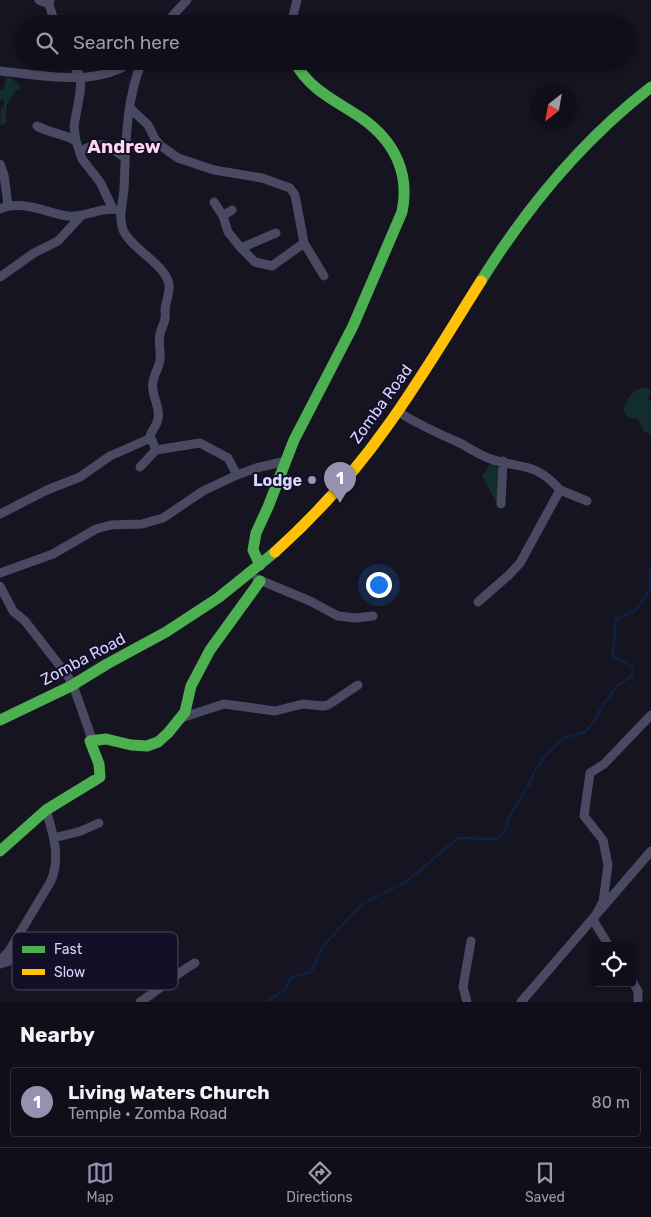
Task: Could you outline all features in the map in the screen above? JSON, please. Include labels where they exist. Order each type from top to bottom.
[{"type":"main road","points":[[260,565],[253,550],[254,538],[298,432],[353,326],[402,212],[405,197],[400,163],[391,147],[372,126],[331,99],[309,82],[299,70]]},
{"type":"main road","name":"Zomba Road","points":[[0,720],[73,685],[108,663],[174,628],[260,565],[293,535],[336,490],[398,412],[495,256],[534,202],[597,134],[651,87]]},
{"type":"main road","points":[[0,851],[46,810],[100,777],[100,766],[90,743],[92,740],[120,741],[145,747],[159,741],[187,709],[191,686],[209,650],[260,580]]},
{"type":"street","points":[[39,0],[49,2],[52,15]]},
{"type":"street","points":[[174,15],[187,0]]},
{"type":"street","points":[[294,15],[297,0]]},
{"type":"street","points":[[76,70],[80,78],[80,93],[74,126],[76,141],[80,151],[88,169],[100,182],[116,210],[128,238],[163,272],[169,286],[165,318],[160,337],[158,369],[152,384],[159,414],[151,434],[156,450]]},
{"type":"street","points":[[0,71],[80,78],[98,76],[117,70]]},
{"type":"street","points":[[116,210],[124,191],[124,157],[130,108],[138,70]]},
{"type":"street","points":[[130,108],[148,125],[154,139],[178,158],[214,170],[262,178],[290,188],[295,195],[304,243],[324,276]]},
{"type":"street","points":[[37,126],[48,132],[76,141]]},
{"type":"street","points":[[80,151],[93,144],[100,144],[106,145],[124,157]]},
{"type":"street","points":[[0,164],[4,207],[41,210],[70,216],[116,210]]},
{"type":"street","points":[[214,202],[223,216],[228,232],[255,262],[272,266],[304,243]]},
{"type":"street","points":[[223,216],[232,210]]},
{"type":"street","points":[[0,277],[34,253],[58,241],[81,216]]},
{"type":"street","points":[[241,248],[276,233]]},
{"type":"street","points":[[398,412],[429,430],[482,455],[528,467],[539,472],[560,490],[587,501]]},
{"type":"street","points":[[0,514],[47,490],[80,477],[110,456],[151,438]]},
{"type":"street","points":[[140,467],[156,450],[200,443],[228,458],[237,475]]},
{"type":"street","points":[[0,573],[62,550],[96,529],[111,525],[142,524],[169,515],[203,491],[237,475],[256,468],[286,461]]},
{"type":"street","points":[[501,504],[503,462]]},
{"type":"street","points":[[478,602],[520,563],[560,490]]},
{"type":"street","points":[[247,575],[310,601],[338,616],[355,618],[373,616]]},
{"type":"street","points":[[0,586],[13,611],[25,620],[73,685],[92,740]]},
{"type":"street","points":[[181,718],[224,704],[276,711],[303,704],[323,706],[328,705],[358,685]]},
{"type":"street","points":[[593,920],[602,902],[608,865],[603,840],[584,816],[590,773],[604,764],[651,715]]},
{"type":"street","points":[[20,932],[54,874],[56,856],[54,838],[46,810]]},
{"type":"street","points":[[54,838],[81,831],[99,823]]},
{"type":"street","points":[[521,1002],[651,851]]},
{"type":"street","points":[[593,920],[607,942]]},
{"type":"street","points":[[467,1002],[463,987],[471,941]]},
{"type":"street","points":[[0,962],[12,946]]},
{"type":"street","points":[[178,973],[195,963]]},
{"type":"street","points":[[636,987],[638,991],[638,1002]]},
{"type":"street","points":[[140,1002],[156,990]]},
{"type":"green space","points":[[6,78],[12,78],[21,88],[13,94],[7,105],[7,122],[3,126],[0,124],[1,107],[4,106],[4,99],[0,100],[0,90],[3,91]]},
{"type":"green space","points":[[646,387],[651,391],[648,398],[651,402],[651,434],[644,432],[639,420],[626,416],[623,410],[631,395],[637,390]]},
{"type":"green space","points":[[492,462],[498,468],[497,504],[482,476]]},
{"type":"waterway","points":[[266,1002],[284,990],[292,977],[311,972],[323,946],[362,904],[406,882],[458,838],[496,839],[505,831],[510,815],[530,783],[536,769],[549,751],[566,737],[585,732],[617,686],[632,676],[633,667],[612,656],[616,619],[636,610],[650,590],[650,569]]},
{"type":"traffic: fast","points":[[260,565],[253,550],[256,533],[294,440],[353,326],[402,212],[404,198],[402,172],[398,160],[384,138],[363,119],[316,88],[299,70]]},
{"type":"traffic: fast","points":[[481,281],[517,227],[557,176],[601,130],[651,87]]},
{"type":"traffic: fast","points":[[0,720],[71,686],[166,632],[218,598],[275,552]]},
{"type":"traffic: fast","points":[[0,851],[46,810],[100,777],[99,764],[90,741],[106,739],[131,745],[147,746],[158,742],[168,733],[185,712],[191,686],[210,650],[260,581]]},
{"type":"traffic: slow","points":[[275,552],[334,493],[374,445],[411,392],[481,281]]},
{"type":"place","name":"Lodge","points":[[312,480]]},
{"type":"place","name":"Living Waters Church","points":[[340,503]]},
{"type":"district","name":"Andrew","points":[[124,146]]}]
